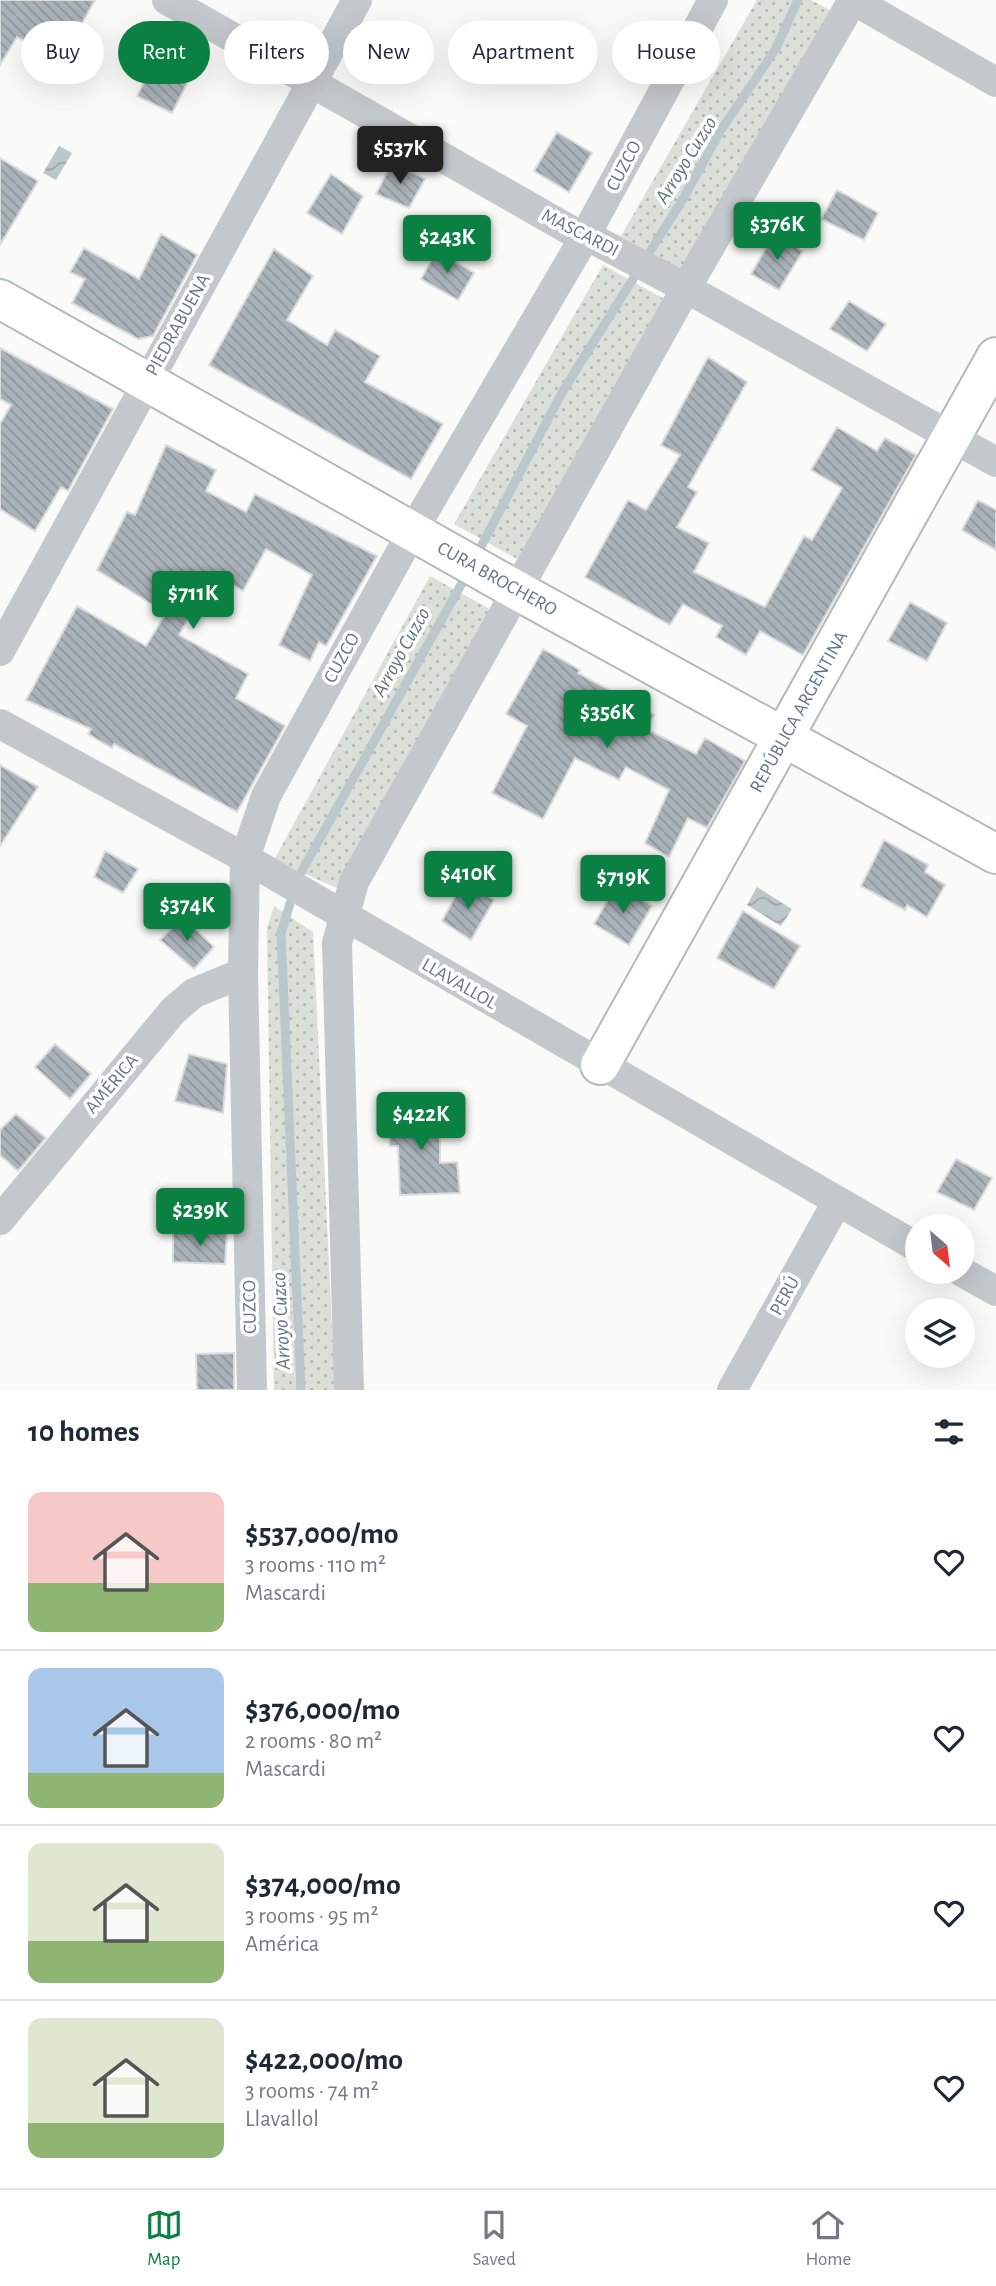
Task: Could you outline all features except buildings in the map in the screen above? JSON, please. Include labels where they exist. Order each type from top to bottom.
[{"type":"street","name":"MASCARDI","points":[[167,0],[224,31]]},
{"type":"street","name":"PIEDRABUENA","points":[[329,49],[356,0]]},
{"type":"street","name":"CUZCO","points":[[252,1390],[243,972],[266,796],[426,540],[590,239],[713,0]]},
{"type":"street","points":[[349,1390],[338,1048],[338,943],[354,882],[503,583],[853,0],[996,82]]},
{"type":"street","name":"PIEDRABUENA","points":[[0,651],[310,84]]},
{"type":"street","name":"MASCARDI","points":[[319,84],[590,239],[682,286],[996,462]]},
{"type":"street","name":"CURA BROCHERO","points":[[0,299],[503,583],[996,854]]},
{"type":"street","name":"REPÚBLICA ARGENTINA","points":[[600,1065],[996,357]]},
{"type":"street","name":"LLAVALLOL","points":[[0,723],[257,866],[905,1240]]},
{"type":"street","name":"AMÉRICA","points":[[0,1220],[173,1011],[194,993],[243,972]]},
{"type":"street","name":"PERÚ","points":[[732,1390],[837,1202]]},
{"type":"street","points":[[975,1279],[996,1291]]},
{"type":"shaded area","points":[[757,0],[811,0],[833,12],[687,273],[621,236],[709,84],[720,84],[720,64]]},
{"type":"shaded area","points":[[603,265],[666,300],[521,561],[454,524]]},
{"type":"shaded area","points":[[430,576],[493,611],[337,888],[274,860]]},
{"type":"shaded area","points":[[274,906],[313,932],[335,1390],[274,1390],[267,928]]},
{"type":"water","points":[[59,146],[72,153],[56,180],[43,173]]},
{"type":"water","points":[[757,887],[792,909],[781,926],[747,905]]},
{"type":"waterway","name":"Arroyo Cuzco","points":[[475,558],[564,389],[683,199],[721,130],[775,50],[798,0]]},
{"type":"waterway","name":"Arroyo Cuzco","points":[[301,1390],[281,933],[298,878],[467,574]]}]
